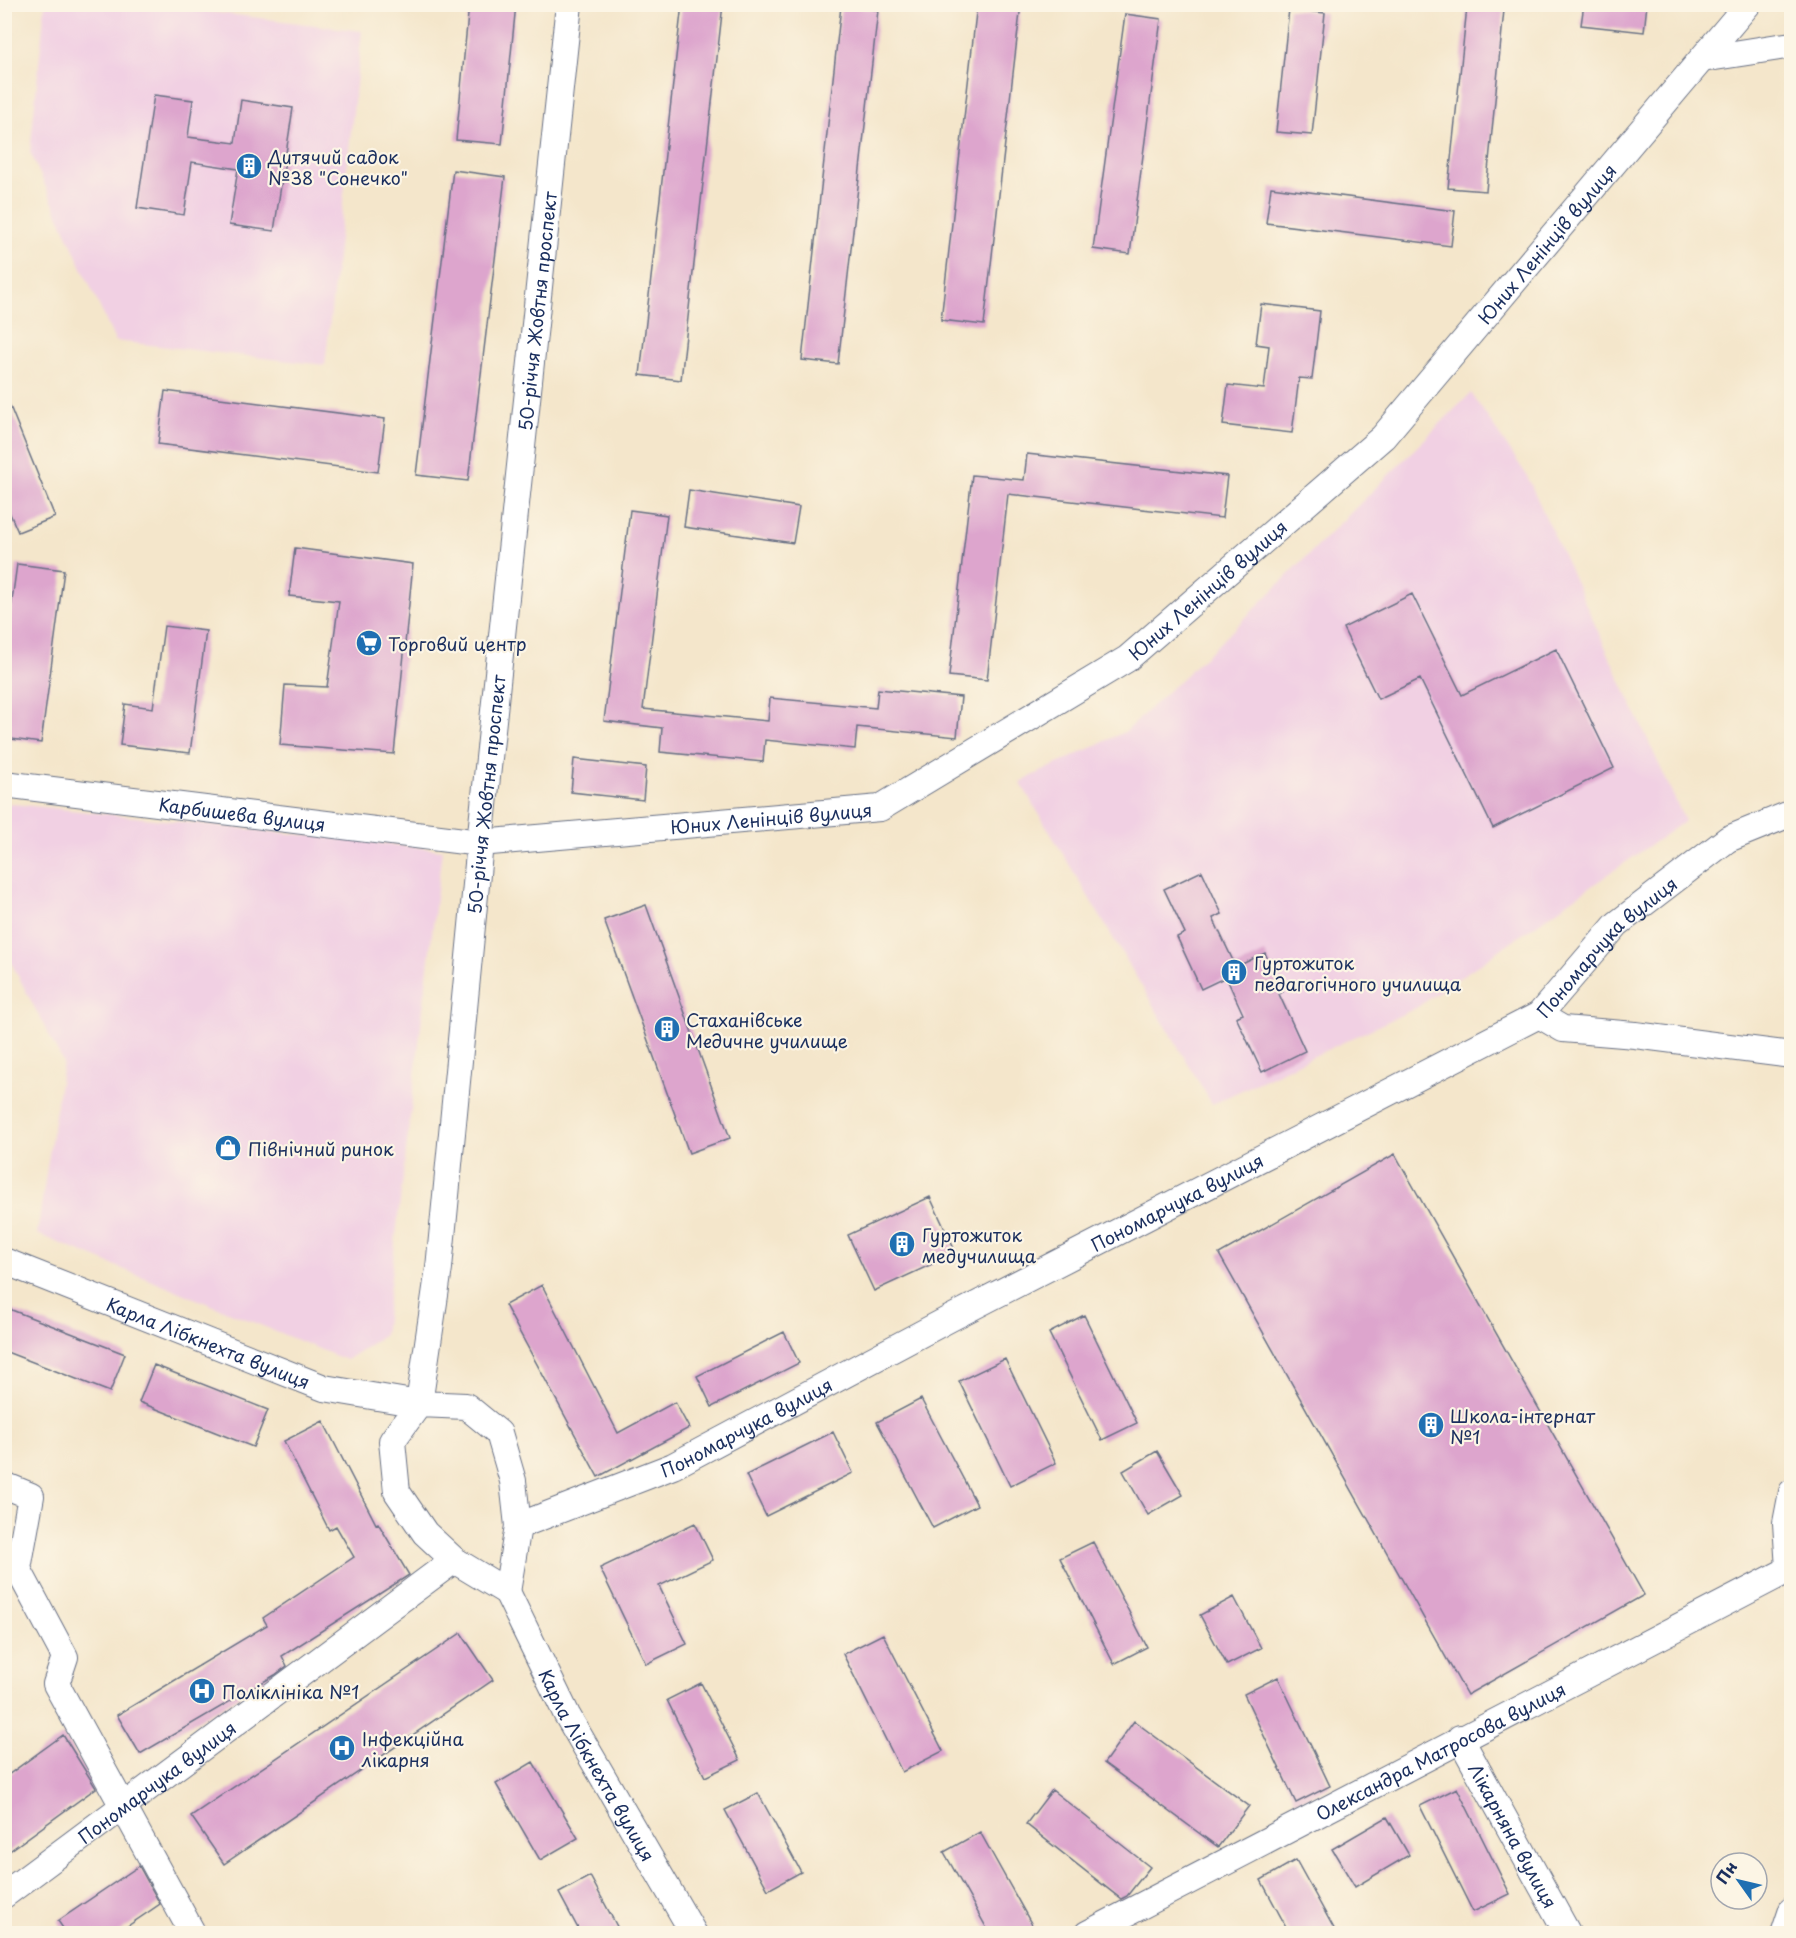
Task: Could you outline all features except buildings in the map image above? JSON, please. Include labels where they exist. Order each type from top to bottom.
[{"type":"street","name":"50-річчя Жовтня проспект","points":[[419,1404],[439,1269],[480,843],[569,4]]},
{"type":"street","name":"Юних Ленінців вулиця","points":[[480,843],[880,808],[1127,659],[1383,437],[1748,4]]},
{"type":"street","points":[[1701,59],[1791,45]]},
{"type":"street","name":"Карбишева вулиця","points":[[4,784],[480,843]]},
{"type":"street","name":"Пономарчука вулиця","points":[[518,1526],[673,1466],[949,1319],[1539,1015],[1617,924],[1728,838],[1791,813]]},
{"type":"street","points":[[1539,1015],[1563,1029],[1635,1035],[1791,1055]]},
{"type":"street","name":"Карла Лібкнехта вулиця","points":[[4,1260],[324,1388],[419,1404],[466,1406],[499,1433],[513,1481],[518,1526],[507,1592],[567,1716],[694,1934]]},
{"type":"street","points":[[419,1404],[392,1441],[397,1492],[425,1533],[454,1560],[507,1592]]},
{"type":"street","points":[[4,1485],[31,1496],[18,1569],[65,1657],[56,1684],[193,1934]]},
{"type":"street","points":[[1790,1569],[1786,1523],[1791,1492]]},
{"type":"street","name":"Пономарчука вулиця","points":[[4,1895],[454,1560]]},
{"type":"street","name":"Олександра Матросова вулиця","points":[[1087,1934],[1460,1738],[1790,1569]]},
{"type":"street","name":"Лікарняна вулиця","points":[[1460,1738],[1568,1934]]},
{"type":"street","points":[[1784,1934],[1791,1910]]},
{"type":"shaded area","points":[[45,5],[156,5],[362,31],[325,365],[115,341],[30,152]]},
{"type":"shaded area","points":[[1471,393],[1526,474],[1685,821],[1416,1008],[1212,1104],[1020,782],[1126,731],[1232,631]]},
{"type":"shaded area","name":"Північний ринок","points":[[4,803],[442,850],[384,1335],[346,1360],[37,1234],[63,1062],[5,951]]},
{"type":"place","name":"Дитячий садок №38 \"Сонечко\"","points":[[249,166]]},
{"type":"place","name":"Торговий центр","points":[[369,643]]},
{"type":"place","name":"Гуртожиток педагогічного училища","points":[[1234,972]]},
{"type":"place","name":"Стаханівське Медичне училище","points":[[667,1029]]},
{"type":"place","name":"Північний ринок","points":[[228,1148]]},
{"type":"place","name":"Гуртожиток медучилища","points":[[902,1244]]},
{"type":"place","name":"Школа-інтернат №1","points":[[1431,1425]]},
{"type":"place","name":"Поліклініка №1","points":[[202,1691]]},
{"type":"place","name":"Інфекційна лікарня","points":[[342,1748]]}]
